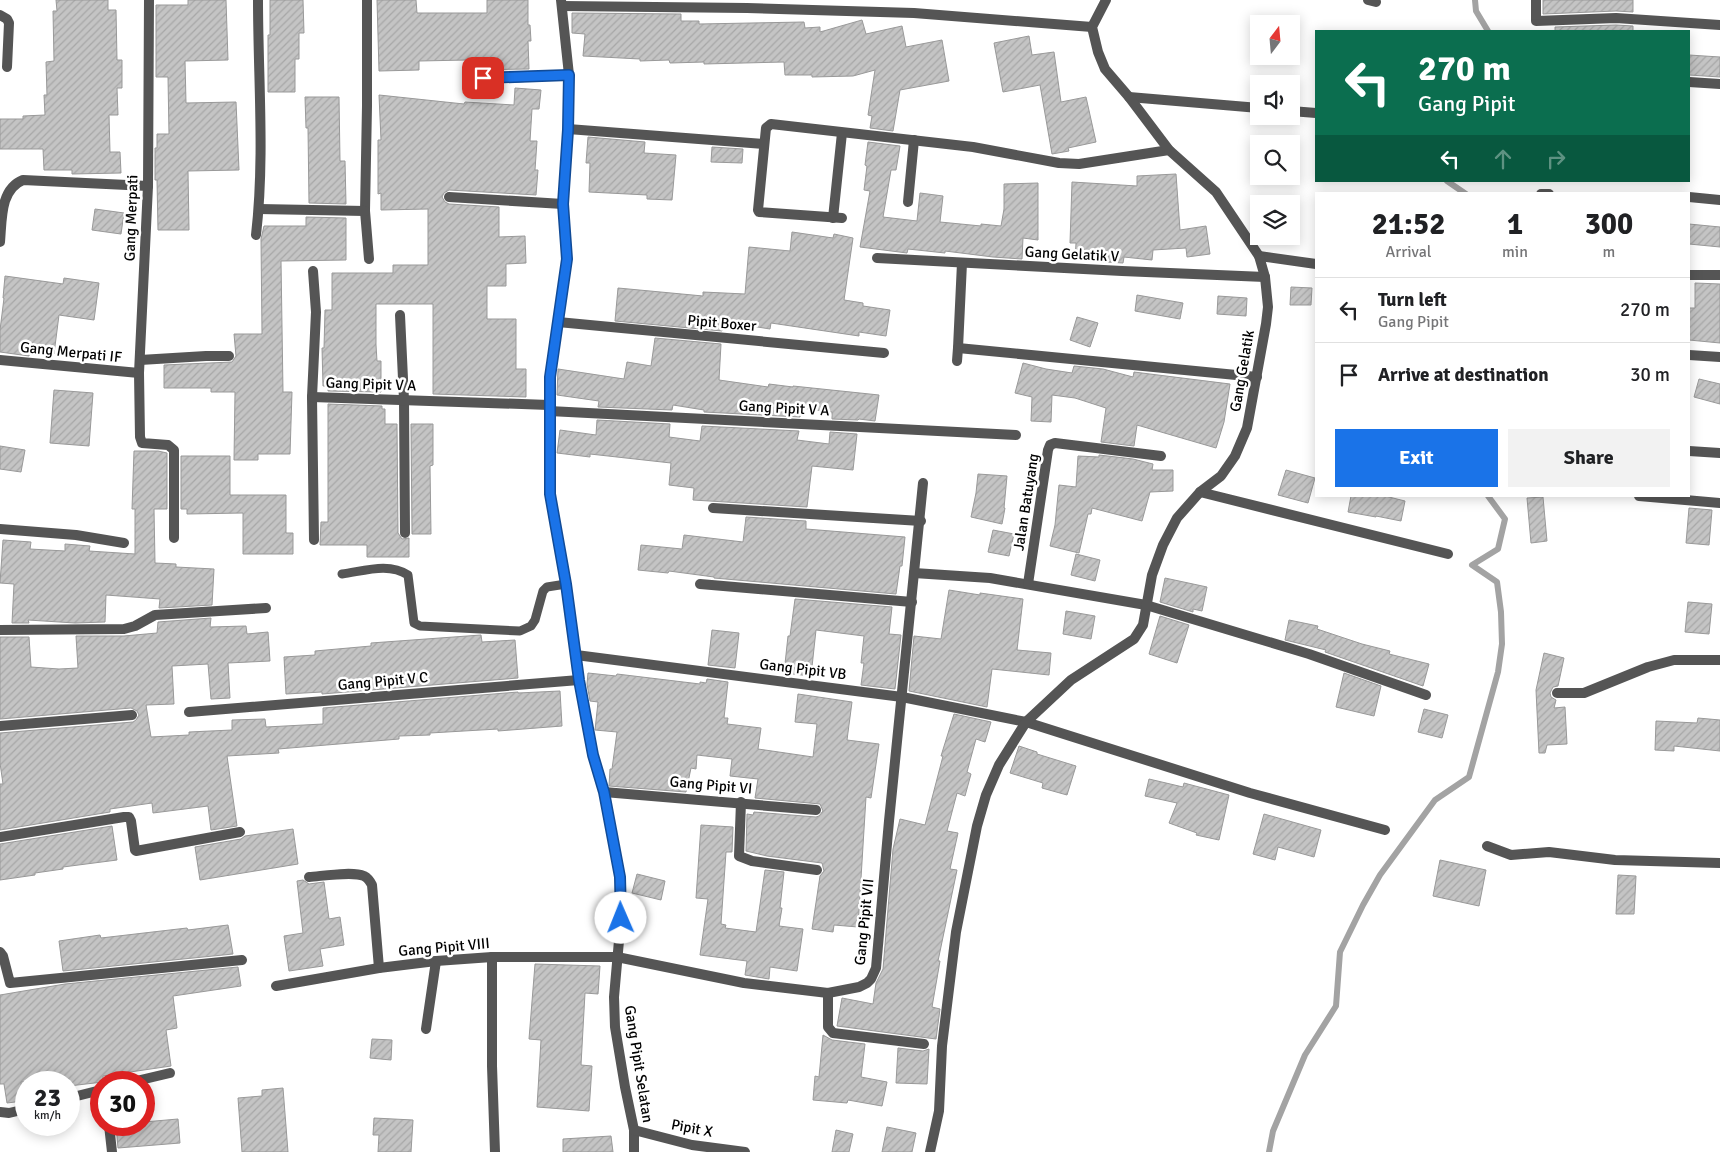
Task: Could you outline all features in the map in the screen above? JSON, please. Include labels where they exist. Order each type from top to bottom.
[{"type":"street","name":"Gang Merpati","points":[[149,0],[148,186],[139,373],[140,437],[142,443],[168,445],[174,450],[174,538]]},
{"type":"street","points":[[256,235],[259,209],[260,83],[258,0]]},
{"type":"street","points":[[367,0],[367,106],[364,211],[369,259]]},
{"type":"street","points":[[562,3],[914,13],[1092,27],[1106,0]]},
{"type":"street","points":[[1536,0],[1536,21],[1616,18],[1720,25]]},
{"type":"street","name":"Gang Pipit Selatan","points":[[562,3],[569,75],[568,130],[563,204],[567,259],[550,377],[550,494],[566,584],[579,680],[593,755],[604,792],[620,877],[621,918],[614,997],[615,1027],[634,1130],[634,1152]]},
{"type":"street","points":[[0,15],[7,19],[9,28],[7,67]]},
{"type":"street","name":"Gang Gelatik","points":[[930,1152],[939,1111],[942,1046],[956,932],[977,826],[986,796],[999,765],[1026,722],[1071,680],[1134,639],[1143,626],[1152,575],[1163,545],[1177,518],[1200,492],[1221,476],[1235,456],[1247,428],[1268,307],[1265,276],[1259,256],[1216,192],[1169,150],[1129,97],[1104,69],[1092,27]]},
{"type":"street","points":[[483,78],[569,75]]},
{"type":"street","points":[[1690,82],[1720,84]]},
{"type":"street","points":[[1129,97],[1250,107]]},
{"type":"street","points":[[1300,112],[1315,113]]},
{"type":"street","points":[[842,132],[838,218],[759,212],[766,128],[771,124],[914,140],[1006,152],[1059,163],[1079,164],[1169,150]]},
{"type":"street","points":[[568,130],[764,144]]},
{"type":"street","points":[[908,202],[914,140]]},
{"type":"street","points":[[0,242],[4,202],[9,189],[14,184],[23,180],[148,186]]},
{"type":"street","points":[[449,197],[563,204]]},
{"type":"street","points":[[1690,198],[1720,200]]},
{"type":"street","points":[[259,209],[364,211]]},
{"type":"street","points":[[1259,256],[1315,264]]},
{"type":"street","name":"Gang Gelatik V","points":[[878,258],[1122,272],[1265,276]]},
{"type":"street","points":[[957,361],[962,263]]},
{"type":"street","points":[[313,270],[316,312],[312,397],[314,540]]},
{"type":"street","points":[[1690,275],[1720,275]]},
{"type":"street","points":[[400,315],[404,400],[405,533]]},
{"type":"street","name":"Pipit Boxer","points":[[558,322],[884,353]]},
{"type":"street","points":[[958,348],[1257,377]]},
{"type":"street","points":[[1690,355],[1720,357]]},
{"type":"street","points":[[140,360],[229,356]]},
{"type":"street","name":"Gang Merpati IF","points":[[0,360],[139,373]]},
{"type":"street","name":"Gang Pipit V A","points":[[312,397],[404,400],[1016,435]]},
{"type":"street","name":"Jalan Batuyang","points":[[1028,584],[1050,445],[1055,443],[1161,456]]},
{"type":"street","points":[[1690,451],[1720,453]]},
{"type":"street","name":"Gang Pipit VII","points":[[617,957],[744,983],[828,993],[859,987],[871,979],[876,968],[889,821],[924,482]]},
{"type":"street","points":[[1200,492],[1448,554]]},
{"type":"street","points":[[1651,497],[1720,503]]},
{"type":"street","points":[[712,508],[921,521]]},
{"type":"street","points":[[0,529],[76,535],[124,543]]},
{"type":"street","points":[[914,573],[990,578],[1146,605],[1309,654],[1426,695]]},
{"type":"street","points":[[700,584],[912,602]]},
{"type":"street","points":[[0,630],[124,629],[135,626],[155,615],[266,608]]},
{"type":"street","name":"Gang Pipit VB","points":[[576,654],[902,697],[1026,722],[1241,790],[1385,830]]},
{"type":"street","points":[[1557,693],[1584,693],[1648,667],[1674,660],[1720,660]]},
{"type":"street","name":"Gang Pipit V C","points":[[189,712],[579,680]]},
{"type":"street","points":[[0,726],[132,715]]},
{"type":"street","name":"Gang Pipit VI","points":[[604,792],[741,802],[816,810]]},
{"type":"street","points":[[741,802],[739,856],[752,861],[817,870]]},
{"type":"street","points":[[0,837],[124,817],[129,817],[131,821],[136,851],[240,832]]},
{"type":"street","points":[[1487,846],[1511,855],[1549,852],[1615,860],[1720,863]]},
{"type":"street","points":[[309,877],[352,874],[363,875],[368,878],[372,885],[380,968]]},
{"type":"street","points":[[0,952],[4,956],[10,983],[242,960]]},
{"type":"street","points":[[492,957],[492,1066],[495,1152]]},
{"type":"street","name":"Gang Pipit VIII","points":[[276,986],[380,968],[436,961],[492,957],[617,957]]},
{"type":"street","points":[[426,1029],[436,961]]},
{"type":"street","points":[[828,993],[828,1027],[833,1033],[924,1044]]},
{"type":"street","points":[[155,1077],[170,1073]]},
{"type":"street","points":[[0,1112],[4,1114],[15,1112]]},
{"type":"street","name":"Pipit X","points":[[634,1130],[692,1146],[745,1152]]},
{"type":"street","points":[[111,1136],[112,1152]]},
{"type":"lane","points":[[342,574],[389,567],[401,570],[408,575],[412,616],[414,623],[420,626],[520,631],[531,626],[536,620],[543,592],[547,587],[566,584]]},
{"type":"building","points":[[56,0],[108,0],[108,10],[116,10],[117,60],[122,60],[122,88],[117,88],[118,115],[109,115],[110,152],[120,152],[121,173],[72,174],[72,170],[44,170],[43,149],[0,149],[0,119],[23,119],[23,116],[45,115],[44,95],[47,95],[46,62],[54,61],[53,11],[57,11]]},
{"type":"building","points":[[188,0],[226,0],[228,60],[185,61],[186,103],[236,102],[239,170],[188,171],[189,230],[158,230],[155,148],[157,148],[157,134],[169,134],[168,77],[156,77],[156,5],[188,5]]},
{"type":"building","points":[[270,0],[303,0],[304,33],[299,33],[299,59],[295,59],[295,92],[268,92]]},
{"type":"building","points":[[377,0],[416,0],[417,13],[487,13],[487,0],[528,0],[528,25],[530,25],[531,41],[528,41],[529,69],[467,70],[467,60],[419,61],[419,70],[379,71]]},
{"type":"building","points":[[1543,0],[1633,0],[1633,12],[1543,14]]},
{"type":"building","points":[[572,13],[681,14],[681,21],[699,21],[699,24],[804,22],[805,28],[820,27],[820,32],[862,20],[866,34],[902,26],[906,47],[942,40],[949,81],[900,90],[893,131],[870,128],[872,116],[868,115],[875,70],[853,76],[812,77],[812,75],[785,75],[784,62],[670,63],[669,60],[640,61],[640,59],[583,56],[585,34],[572,33]]},
{"type":"building","points":[[1616,25],[1633,26],[1633,30],[1555,30],[1555,27]]},
{"type":"building","points":[[1029,36],[1032,55],[1054,52],[1061,102],[1086,97],[1096,142],[1068,148],[1069,151],[1052,154],[1040,85],[1003,92],[994,43]]},
{"type":"building","points":[[1690,55],[1720,57],[1720,77],[1690,75]]},
{"type":"building","points":[[515,88],[541,90],[539,109],[532,109],[530,141],[537,141],[535,170],[538,170],[536,195],[449,190],[442,197],[449,204],[499,207],[499,237],[525,236],[526,263],[506,264],[506,286],[487,286],[487,319],[516,319],[516,369],[526,369],[526,397],[433,394],[433,304],[376,304],[376,345],[377,361],[381,361],[381,392],[328,391],[328,386],[323,386],[322,348],[324,348],[325,310],[332,310],[332,273],[393,273],[393,265],[428,265],[428,209],[381,210],[381,193],[378,194],[378,140],[381,140],[379,95],[464,104],[465,102],[514,105]]},
{"type":"building","points":[[305,97],[339,97],[340,161],[345,161],[346,204],[309,203],[308,128],[306,128]]},
{"type":"building","points":[[588,137],[645,142],[644,153],[676,155],[672,200],[647,199],[647,195],[589,192],[590,163],[586,163]]},
{"type":"building","points":[[868,142],[900,146],[896,170],[891,170],[883,217],[917,221],[920,193],[943,196],[940,222],[1001,226],[1004,209],[1004,184],[1038,183],[1038,240],[1023,238],[1022,259],[908,249],[907,253],[860,247],[870,191],[864,190]]},
{"type":"building","points":[[712,147],[743,149],[742,163],[711,162]]},
{"type":"building","points":[[1176,174],[1180,230],[1206,226],[1210,254],[1187,257],[1186,248],[1153,250],[1152,260],[1124,257],[1123,263],[1075,260],[1076,243],[1070,243],[1072,182],[1137,186],[1137,176]]},
{"type":"building","points":[[95,209],[124,213],[121,234],[92,230]]},
{"type":"building","points":[[306,217],[346,218],[346,260],[281,261],[283,392],[292,392],[290,454],[258,454],[258,460],[234,460],[235,392],[211,392],[211,388],[164,388],[164,365],[232,362],[236,356],[234,334],[262,334],[261,239],[264,226],[306,226]]},
{"type":"building","points":[[1690,224],[1720,227],[1720,247],[1690,244]]},
{"type":"building","points":[[792,232],[833,238],[834,234],[853,238],[844,300],[863,303],[863,306],[890,310],[886,336],[859,332],[859,336],[771,323],[770,329],[745,325],[745,330],[722,326],[722,331],[615,321],[618,288],[703,296],[703,292],[745,294],[749,247],[790,251]]},
{"type":"building","points":[[5,276],[63,284],[64,278],[99,283],[94,320],[59,315],[54,354],[30,351],[29,356],[0,352]]},
{"type":"building","points":[[1695,283],[1720,284],[1720,343],[1690,340],[1690,308],[1695,308]]},
{"type":"building","points":[[1291,287],[1312,288],[1311,305],[1290,305]]},
{"type":"building","points":[[1137,295],[1183,303],[1180,319],[1135,311]]},
{"type":"building","points":[[1218,296],[1247,298],[1246,316],[1217,314]]},
{"type":"building","points":[[1077,317],[1098,323],[1090,347],[1070,340]]},
{"type":"building","points":[[655,338],[721,344],[719,380],[768,387],[769,384],[879,395],[875,421],[832,419],[832,412],[801,408],[800,417],[704,412],[704,410],[673,405],[672,410],[598,407],[599,401],[557,395],[558,369],[624,379],[627,362],[651,366]]},
{"type":"building","points":[[1023,363],[1072,373],[1074,366],[1103,369],[1133,377],[1134,372],[1230,384],[1224,422],[1216,448],[1137,425],[1134,446],[1101,442],[1106,408],[1075,398],[1052,395],[1051,422],[1031,421],[1032,397],[1015,393]]},
{"type":"building","points":[[1699,379],[1720,384],[1720,404],[1694,397]]},
{"type":"building","points":[[54,390],[93,393],[89,446],[50,443]]},
{"type":"building","points":[[328,404],[382,406],[382,409],[385,409],[385,424],[397,424],[398,533],[402,539],[409,538],[409,557],[367,557],[367,545],[320,545],[321,522],[328,522]]},
{"type":"building","points":[[597,420],[670,424],[669,437],[700,441],[702,426],[799,431],[797,440],[829,444],[830,432],[857,434],[853,470],[812,466],[807,507],[693,500],[694,488],[669,485],[671,463],[590,454],[590,457],[557,453],[560,430],[596,435]]},
{"type":"building","points":[[411,424],[433,424],[433,465],[430,466],[431,534],[412,534]]},
{"type":"building","points":[[0,446],[25,450],[21,472],[0,469]]},
{"type":"building","points":[[134,451],[167,453],[167,509],[154,509],[155,563],[176,564],[176,567],[214,569],[212,605],[159,608],[160,599],[106,595],[105,622],[75,623],[28,620],[29,623],[12,623],[14,584],[0,583],[3,540],[31,542],[30,549],[65,551],[65,544],[90,546],[89,551],[135,554],[135,509],[132,509]]},
{"type":"building","points":[[1099,455],[1133,459],[1153,464],[1152,470],[1173,470],[1173,491],[1150,492],[1142,521],[1092,508],[1091,514],[1088,514],[1079,553],[1050,546],[1055,525],[1059,485],[1076,487],[1078,456],[1099,457]]},
{"type":"building","points":[[181,456],[230,456],[230,495],[286,495],[286,533],[293,533],[293,554],[243,554],[243,513],[187,514],[187,509],[181,509]]},
{"type":"building","points":[[1286,470],[1315,478],[1308,503],[1278,495]]},
{"type":"building","points":[[978,474],[1007,476],[1002,524],[971,517]]},
{"type":"building","points":[[1351,497],[1389,497],[1405,501],[1401,521],[1348,512]]},
{"type":"building","points":[[1543,497],[1547,541],[1531,543],[1527,498]]},
{"type":"building","points":[[1689,508],[1712,510],[1709,545],[1686,543]]},
{"type":"building","points":[[746,517],[806,521],[806,529],[905,537],[902,566],[900,566],[896,594],[714,578],[669,571],[668,573],[638,570],[641,545],[682,549],[684,535],[743,542]]},
{"type":"building","points":[[993,530],[1014,534],[1009,556],[988,552]]},
{"type":"building","points":[[1076,554],[1100,560],[1095,581],[1071,575]]},
{"type":"building","points":[[1165,578],[1207,587],[1202,611],[1193,609],[1193,612],[1160,602]]},
{"type":"building","points":[[949,590],[1023,599],[1017,650],[1051,653],[1049,675],[992,669],[987,707],[909,691],[914,636],[941,639]]},
{"type":"building","points":[[795,599],[892,607],[889,634],[901,635],[895,689],[861,685],[864,663],[861,663],[864,636],[816,630],[811,676],[784,673]]},
{"type":"building","points":[[1688,602],[1712,604],[1709,634],[1685,632]]},
{"type":"building","points":[[1066,611],[1095,616],[1091,639],[1063,634]]},
{"type":"building","points":[[1160,616],[1189,625],[1177,663],[1149,654]]},
{"type":"building","points":[[211,618],[210,627],[246,626],[247,634],[268,632],[270,661],[228,663],[230,698],[211,699],[208,664],[172,666],[174,704],[146,705],[151,737],[189,735],[189,732],[232,730],[232,720],[265,719],[266,727],[323,724],[323,708],[518,692],[560,691],[562,726],[498,731],[498,729],[430,733],[430,735],[399,736],[399,739],[278,749],[279,753],[227,756],[237,826],[211,830],[208,806],[153,813],[152,803],[110,809],[110,812],[0,830],[0,784],[3,784],[0,763],[0,733],[133,722],[139,715],[137,711],[131,708],[0,719],[0,637],[29,637],[31,667],[78,668],[76,636],[124,636],[157,633],[158,622]]},
{"type":"building","points":[[1289,620],[1318,626],[1317,629],[1390,651],[1389,654],[1429,664],[1423,686],[1325,652],[1326,650],[1285,640]]},
{"type":"building","points":[[712,630],[739,633],[735,668],[708,665]]},
{"type":"building","points":[[481,635],[482,642],[515,640],[518,678],[322,694],[322,692],[286,694],[284,657],[315,655],[315,651],[371,646],[371,643]]},
{"type":"building","points":[[1544,653],[1564,658],[1558,686],[1553,687],[1550,693],[1551,697],[1556,700],[1554,708],[1565,707],[1567,744],[1547,745],[1545,753],[1539,753],[1536,690]]},
{"type":"building","points":[[588,673],[616,676],[617,674],[700,684],[700,682],[706,683],[707,679],[728,682],[724,718],[728,718],[727,724],[761,728],[758,749],[813,757],[817,724],[795,722],[798,694],[852,702],[847,740],[879,744],[871,798],[866,797],[858,927],[834,925],[833,932],[812,929],[820,876],[824,871],[822,863],[767,856],[746,851],[747,814],[753,815],[754,812],[816,817],[823,811],[820,804],[755,798],[758,779],[730,776],[732,759],[697,755],[696,769],[691,768],[686,792],[609,786],[610,769],[612,769],[617,732],[595,730],[598,702],[590,701],[587,684]]},
{"type":"building","points":[[1344,673],[1381,686],[1374,716],[1336,707]]},
{"type":"building","points":[[1424,709],[1448,715],[1442,738],[1418,732]]},
{"type":"building","points":[[954,714],[991,722],[985,742],[976,739],[967,772],[971,774],[965,796],[957,793],[947,831],[958,833],[950,869],[957,870],[938,961],[940,961],[932,1007],[940,1009],[936,1039],[837,1026],[842,998],[873,1004],[876,983],[883,969],[893,849],[900,819],[925,825],[943,756],[941,756]]},
{"type":"building","points":[[1698,718],[1720,720],[1720,751],[1674,746],[1674,751],[1655,750],[1656,721],[1697,723]]},
{"type":"building","points":[[1019,746],[1037,752],[1037,754],[1076,766],[1067,795],[1042,788],[1043,783],[1010,773]]},
{"type":"building","points":[[1149,779],[1183,787],[1184,783],[1229,795],[1219,840],[1196,835],[1197,833],[1169,823],[1177,803],[1145,796]]},
{"type":"building","points":[[1264,814],[1321,830],[1314,857],[1278,847],[1275,860],[1253,854]]},
{"type":"building","points":[[701,825],[733,827],[732,852],[726,852],[721,924],[726,925],[725,928],[756,932],[765,870],[784,872],[779,926],[803,929],[797,971],[770,967],[769,979],[745,975],[747,961],[700,955],[708,899],[696,898]]},
{"type":"building","points":[[112,826],[117,860],[63,867],[63,869],[35,873],[35,875],[0,880],[0,844]]},
{"type":"building","points":[[293,829],[298,864],[200,880],[195,847],[241,839],[245,836]]},
{"type":"building","points":[[1440,860],[1486,870],[1479,906],[1433,896]]},
{"type":"building","points":[[637,874],[665,881],[661,900],[632,893]]},
{"type":"building","points":[[1618,875],[1636,876],[1634,914],[1616,914]]},
{"type":"building","points":[[303,880],[309,884],[324,882],[329,919],[340,917],[344,945],[320,949],[323,966],[289,971],[284,936],[303,933],[297,881]]},
{"type":"building","points":[[228,925],[233,954],[63,971],[59,941],[100,935],[101,938]]},
{"type":"building","points":[[535,964],[600,966],[598,994],[585,993],[581,1065],[592,1066],[589,1111],[537,1107],[541,1040],[529,1039]]},
{"type":"building","points":[[238,967],[241,986],[173,996],[177,1028],[166,1030],[171,1066],[137,1071],[90,1071],[90,1084],[80,1085],[80,1071],[15,1071],[15,1102],[7,1103],[4,1084],[0,1084],[0,995],[65,984]]},
{"type":"building","points":[[823,1035],[832,1040],[865,1044],[861,1077],[887,1082],[882,1106],[848,1100],[847,1103],[813,1100],[815,1076],[819,1077]]},
{"type":"building","points":[[372,1039],[392,1040],[391,1060],[370,1058]]},
{"type":"building","points":[[898,1048],[923,1051],[929,1049],[927,1084],[896,1083]]},
{"type":"building","points":[[283,1088],[288,1152],[242,1152],[238,1098],[262,1096],[262,1090]]},
{"type":"building","points":[[374,1118],[413,1120],[411,1152],[378,1152],[379,1135],[373,1135]]},
{"type":"building","points":[[178,1119],[180,1143],[118,1148],[117,1136],[155,1136],[155,1121]]},
{"type":"building","points":[[887,1127],[916,1133],[912,1152],[882,1152]]},
{"type":"building","points":[[836,1130],[853,1134],[849,1152],[832,1152]]},
{"type":"building","points":[[611,1136],[613,1152],[563,1152],[563,1139]]},
{"type":"waterway","points":[[1475,0],[1476,11],[1487,30]]},
{"type":"waterway","points":[[1448,182],[1463,192]]},
{"type":"waterway","points":[[1269,1152],[1273,1131],[1305,1055],[1336,1006],[1340,952],[1363,905],[1380,875],[1435,800],[1469,777],[1498,672],[1502,644],[1501,612],[1497,582],[1472,565],[1498,549],[1505,519],[1489,497]]},
{"type":"route","points":[[483,78],[569,75],[568,130],[563,204],[567,259],[550,377],[550,494],[566,584],[579,680],[593,755],[604,792],[620,877],[621,918]]}]
